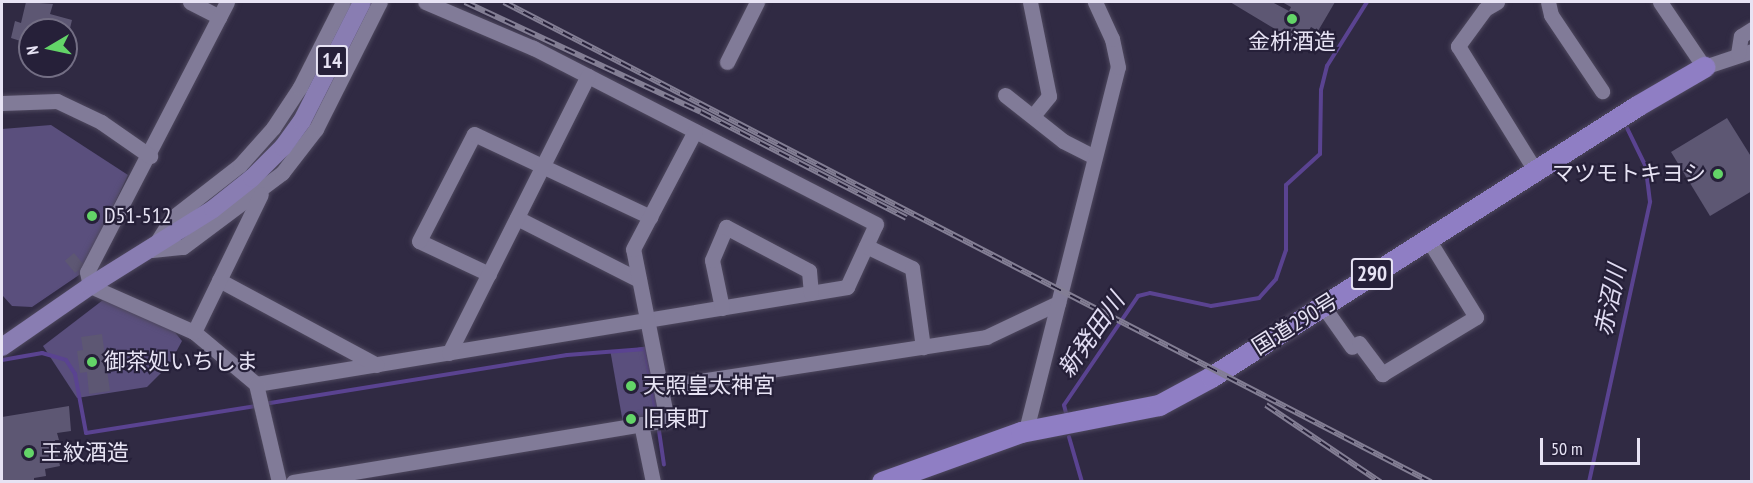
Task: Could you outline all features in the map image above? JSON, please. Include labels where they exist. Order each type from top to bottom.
[{"type":"highway","name":"国道290号","points":[[882,482],[1021,432],[1160,405],[1323,306],[1637,106],[1704,67]]},
{"type":"main road","name":"14","points":[[3,344],[90,286],[152,250],[252,178],[283,147],[302,121],[362,2]]},
{"type":"street","points":[[190,2],[219,17]]},
{"type":"street","points":[[227,2],[150,156],[87,272],[90,286],[194,332],[256,384],[279,482]]},
{"type":"street","points":[[152,250],[172,218],[240,165],[273,128],[300,87],[343,2]]},
{"type":"street","points":[[152,250],[183,247],[262,191],[316,129],[380,2]]},
{"type":"street","points":[[256,384],[847,287],[876,224],[588,76],[425,2]]},
{"type":"street","points":[[727,62],[758,2]]},
{"type":"street","points":[[1030,2],[1049,96],[1033,116]]},
{"type":"street","points":[[1021,432],[1026,426],[1093,156],[1118,68],[1112,39],[1095,2]]},
{"type":"street","points":[[1497,2],[1485,9],[1458,46],[1536,172]]},
{"type":"street","points":[[1548,2],[1551,15],[1602,91]]},
{"type":"street","points":[[1660,2],[1704,67],[1745,52],[1741,36],[1752,29]]},
{"type":"street","points":[[449,352],[588,76]]},
{"type":"street","points":[[1005,95],[1063,141],[1093,156]]},
{"type":"street","points":[[2,103],[57,101],[101,122],[150,156]]},
{"type":"street","points":[[293,482],[667,420],[633,249],[695,131]]},
{"type":"street","points":[[489,274],[419,241],[474,134],[650,217]]},
{"type":"street","points":[[194,332],[262,191]]},
{"type":"street","points":[[517,218],[639,280]]},
{"type":"street","points":[[722,308],[712,260],[726,227],[809,271],[811,293]]},
{"type":"street","points":[[1323,306],[1355,345],[1383,374],[1476,317],[1428,239]]},
{"type":"street","points":[[866,246],[912,268],[923,347]]},
{"type":"street","points":[[219,280],[376,365]]},
{"type":"street","points":[[660,387],[986,337],[1058,303]]},
{"type":"street","points":[[640,424],[653,482]]},
{"type":"shaded area","points":[[51,125],[128,175],[82,273],[32,307],[12,306],[3,296],[2,286],[2,129]]},
{"type":"shaded area","points":[[103,300],[174,331],[182,341],[169,365],[147,387],[77,398],[43,346]]},
{"type":"shaded area","points":[[648,346],[660,416],[623,423],[611,353]]},
{"type":"building","points":[[26,2],[53,4],[50,14],[65,18],[22,18]]},
{"type":"building","name":"金枡酒造","points":[[1230,2],[1272,2],[1289,11],[1291,7],[1282,2],[1335,2],[1318,31],[1311,27],[1302,42],[1294,37],[1288,46],[1277,39],[1280,32]]},
{"type":"building","points":[[15,21],[18,22],[18,40],[11,38]]},
{"type":"building","name":"マツモトキヨシ","points":[[1727,118],[1752,158],[1752,191],[1710,216],[1671,152]]},
{"type":"building","points":[[74,253],[84,265],[75,273],[65,261]]},
{"type":"building","name":"御茶処いちしま","points":[[102,334],[110,391],[89,394],[87,372],[80,373],[77,351],[83,350],[81,337]]},
{"type":"building","name":"王紋酒造","points":[[69,406],[71,431],[57,433],[59,440],[55,440],[60,466],[45,469],[46,476],[34,478],[34,482],[2,482],[2,417]]},
{"type":"waterway","name":"新発田川","points":[[1066,413],[1064,405],[1138,296],[1150,293],[1211,306],[1259,298],[1276,279],[1286,250],[1286,185],[1320,154],[1321,90],[1327,66],[1367,2]]},
{"type":"waterway","name":"赤沼川","points":[[1589,482],[1650,202],[1646,167],[1627,128]]},
{"type":"waterway","points":[[264,404],[567,355],[645,349],[657,417]]},
{"type":"waterway","points":[[2,360],[42,353],[66,360],[75,374],[86,433],[257,406]]},
{"type":"waterway","points":[[658,424],[664,465]]},
{"type":"waterway","name":"新発田川","points":[[1069,437],[1082,482]]},
{"type":"railway","points":[[465,2],[701,112],[906,218]]},
{"type":"railway","points":[[504,2],[1431,482]]},
{"type":"railway","points":[[1266,405],[1380,482]]},
{"type":"place","name":"金枡酒造","points":[[1292,19]]},
{"type":"place","name":"マツモトキヨシ","points":[[1718,174]]},
{"type":"place","name":"D51-512","points":[[92,216]]},
{"type":"place","name":"御茶処いちしま","points":[[92,362]]},
{"type":"place","name":"天照皇太神宮","points":[[631,386]]},
{"type":"place","name":"旧東町","points":[[631,419]]},
{"type":"place","name":"王紋酒造","points":[[29,453]]}]
